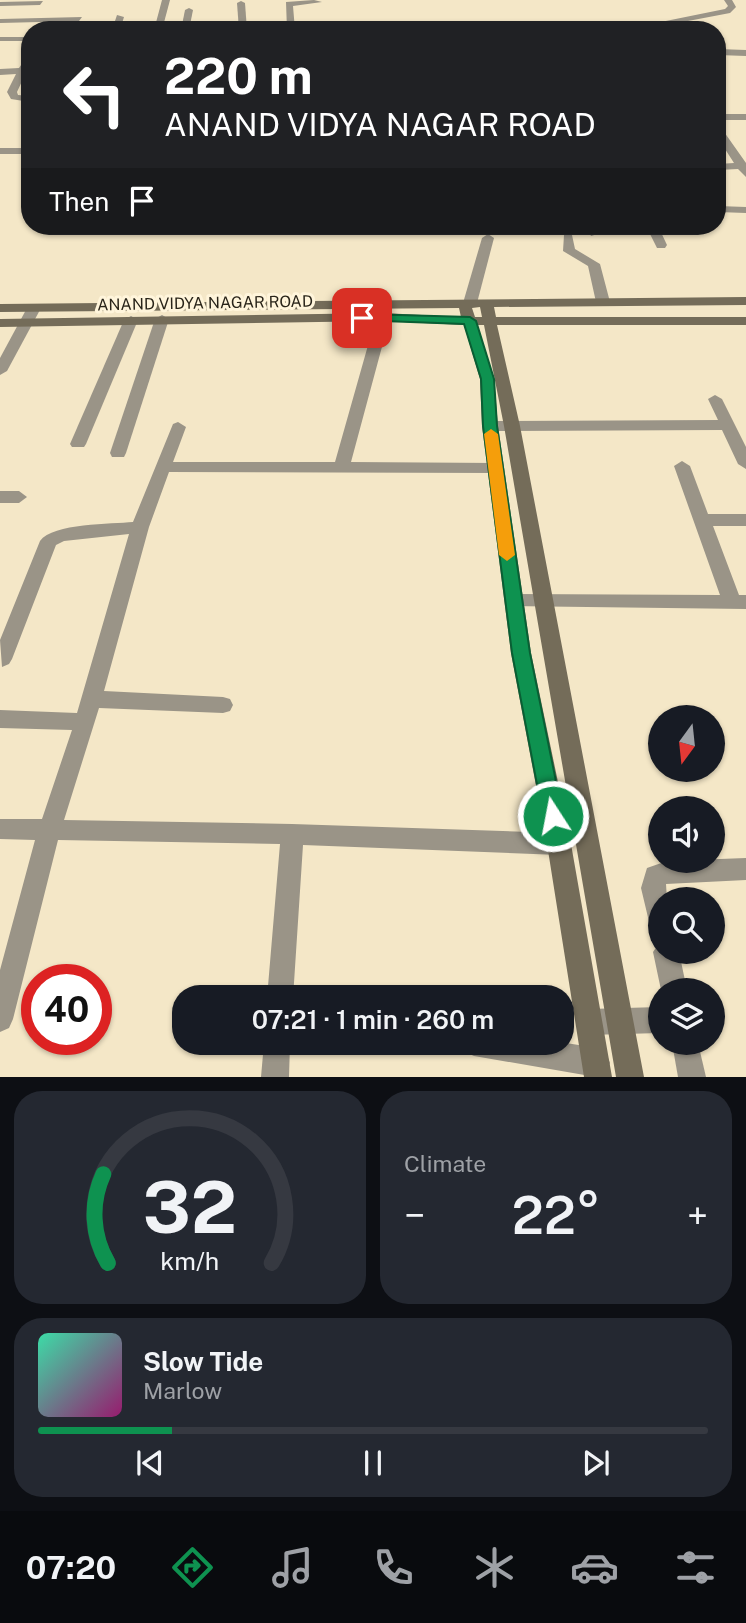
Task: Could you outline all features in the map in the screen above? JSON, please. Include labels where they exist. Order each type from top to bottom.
[{"type":"main road","points":[[473,312],[486,303],[746,301]]},
{"type":"main road","name":"ANAND VIDYA NAGAR ROAD","points":[[0,308],[473,312],[746,321]]},
{"type":"main road","points":[[473,312],[512,426],[629,1077]]},
{"type":"main road","points":[[473,312],[487,379],[490,426],[521,653],[559,844],[597,1070]]},
{"type":"main road","name":"ANAND VIDYA NAGAR ROAD","points":[[0,323],[383,317],[473,312]]},
{"type":"street","points":[[160,21],[166,0]]},
{"type":"street","points":[[681,21],[735,11],[728,0]]},
{"type":"street","points":[[0,4],[41,1]]},
{"type":"street","points":[[33,13],[41,1]]},
{"type":"street","points":[[290,21],[289,4],[318,2]]},
{"type":"street","points":[[241,3],[242,21]]},
{"type":"street","points":[[187,21],[189,10]]},
{"type":"street","points":[[0,21],[41,20],[81,14],[78,21]]},
{"type":"street","points":[[119,21],[120,17]]},
{"type":"street","points":[[2,39],[13,21]]},
{"type":"street","points":[[2,39],[21,39]]},
{"type":"street","points":[[726,52],[746,53]]},
{"type":"street","points":[[0,72],[21,71]]},
{"type":"street","points":[[21,73],[13,90],[14,97],[21,98]]},
{"type":"street","points":[[0,90],[13,90]]},
{"type":"street","points":[[726,117],[746,117]]},
{"type":"street","points":[[726,142],[744,169]]},
{"type":"street","points":[[726,148],[746,148]]},
{"type":"street","points":[[1,152],[21,151]]},
{"type":"street","points":[[726,168],[744,169]]},
{"type":"street","points":[[726,209],[746,210]]},
{"type":"street","points":[[656,235],[661,245]]},
{"type":"street","points":[[473,312],[488,238]]},
{"type":"street","points":[[568,239],[569,251],[594,264],[603,302]]},
{"type":"street","points":[[0,371],[34,308]]},
{"type":"street","points":[[341,468],[383,317]]},
{"type":"street","points":[[118,453],[162,319]]},
{"type":"street","points":[[78,444],[131,320]]},
{"type":"street","points":[[715,399],[746,464]]},
{"type":"street","points":[[490,426],[727,425]]},
{"type":"street","points":[[0,1019],[49,831],[85,722],[140,527],[178,428]]},
{"type":"street","points":[[514,601],[739,602],[702,520],[682,466]]},
{"type":"street","points":[[162,467],[496,468]]},
{"type":"street","points":[[0,497],[19,497]]},
{"type":"street","points":[[702,520],[746,520]]},
{"type":"street","points":[[2,659],[49,541],[61,535],[140,527]]},
{"type":"street","points":[[91,699],[223,705]]},
{"type":"street","points":[[0,719],[85,722]]},
{"type":"street","points":[[0,829],[292,834],[559,844]]},
{"type":"street","points":[[281,985],[292,834]]},
{"type":"street","points":[[653,887],[655,876],[667,872],[746,869]]},
{"type":"street","points":[[589,1022],[648,1020]]},
{"type":"street","points":[[275,1077],[276,1055]]},
{"type":"street","points":[[529,1055],[597,1070]]},
{"type":"street","points":[[687,1055],[692,1077]]},
{"type":"slow traffic","points":[[491,434],[507,555]]},
{"type":"route","points":[[362,318],[470,321],[487,379],[490,426],[521,653],[553,816]]}]
